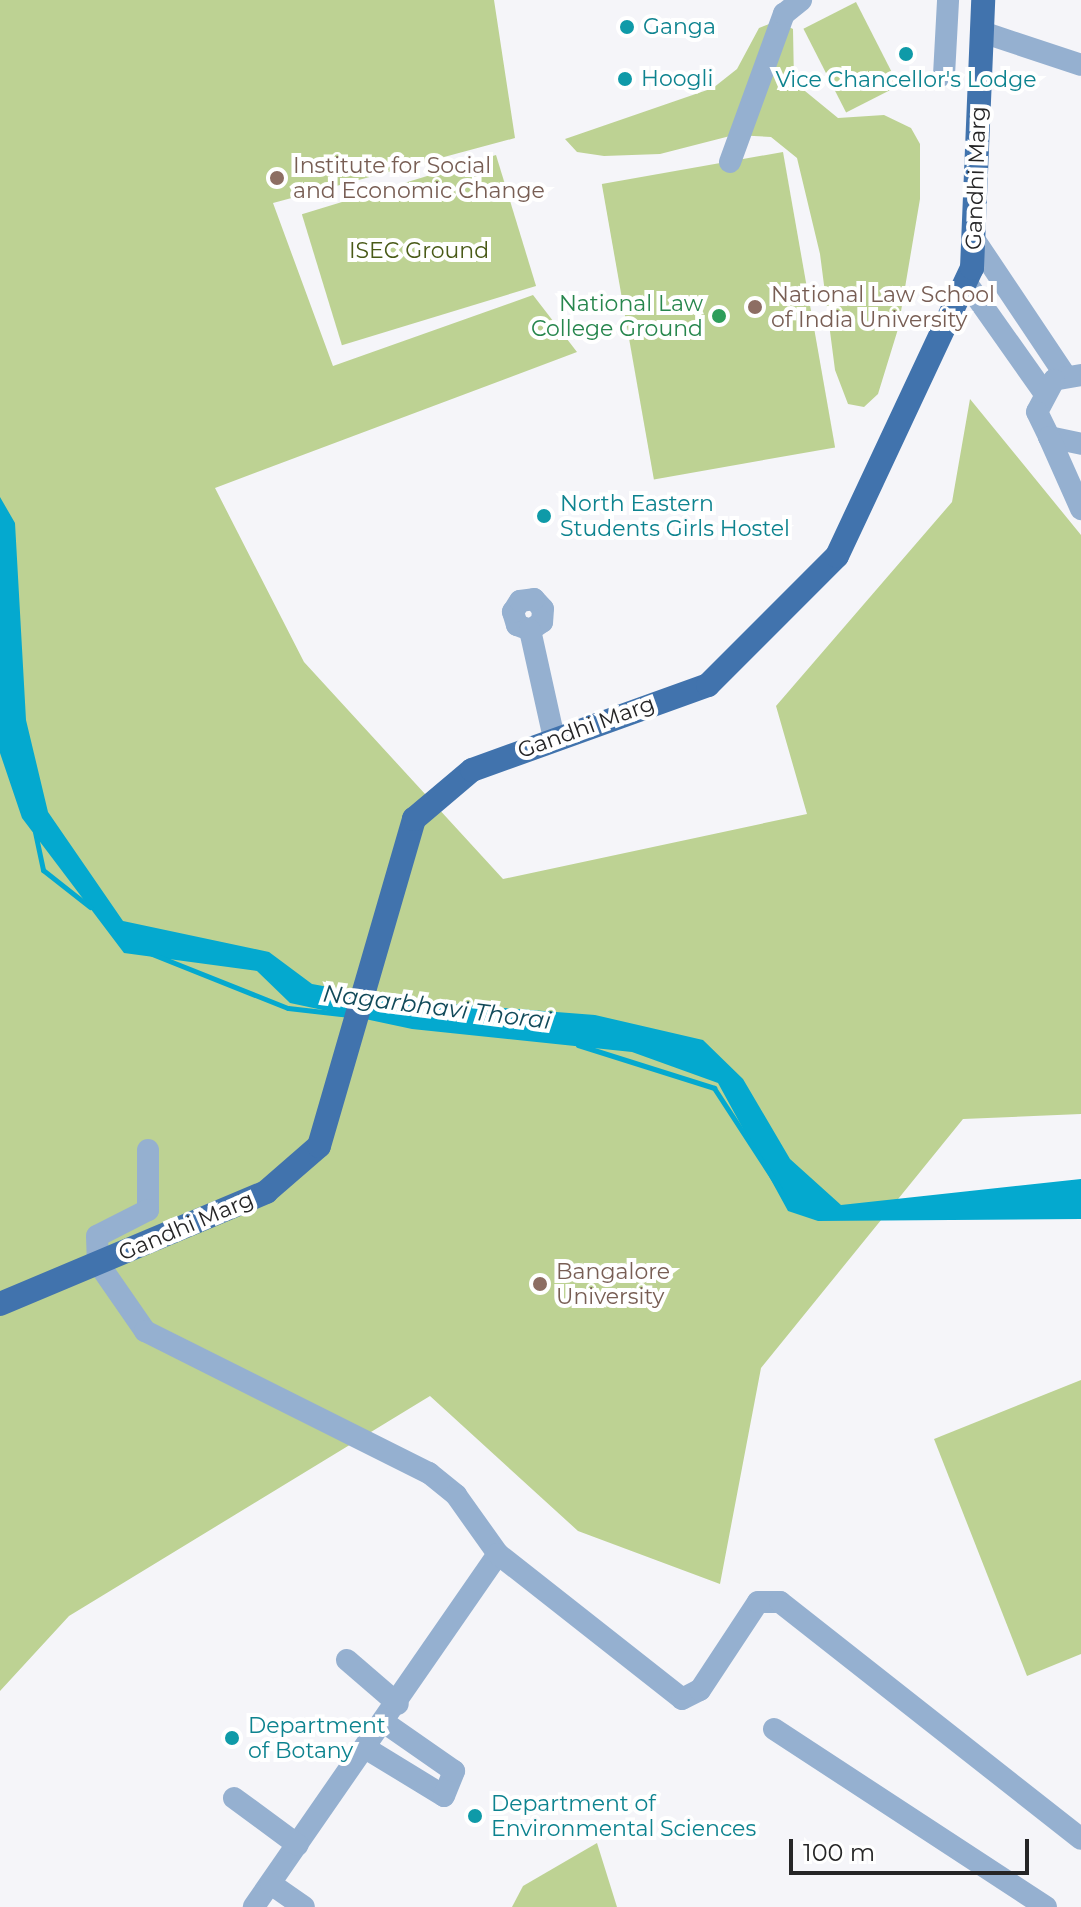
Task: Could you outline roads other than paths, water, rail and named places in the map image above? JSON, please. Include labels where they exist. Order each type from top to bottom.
[{"type":"main road","name":"Gandhi Marg","points":[[0,1304],[266,1192],[319,1146],[414,819],[472,770],[708,685],[837,556],[966,282],[974,239],[983,0]]},
{"type":"lane","points":[[730,162],[784,14],[801,0]]},
{"type":"lane","points":[[944,75],[948,0]]},
{"type":"lane","points":[[982,32],[1081,65]]},
{"type":"lane","points":[[974,239],[1073,375],[1043,391],[1037,412],[1081,509]]},
{"type":"lane","points":[[966,282],[1043,391]]},
{"type":"lane","points":[[1049,437],[1081,444]]},
{"type":"lane","points":[[530,630],[554,738]]},
{"type":"lane","points":[[148,1150],[153,1199],[148,1210],[97,1236],[98,1263],[145,1331],[429,1473],[456,1495],[498,1554],[682,1699],[700,1690],[758,1602],[780,1602],[1081,1839]]},
{"type":"lane","points":[[254,1907],[392,1713],[498,1554]]},
{"type":"lane","points":[[347,1660],[392,1713],[454,1771],[449,1788],[436,1797],[367,1749]]},
{"type":"lane","points":[[774,1729],[1046,1907]]},
{"type":"lane","points":[[234,1798],[298,1845]]},
{"type":"lane","points":[[271,1884],[304,1907]]},
{"type":"water","name":"Nagarbhavi Thorai","points":[[0,497],[15,523],[26,720],[48,812],[123,921],[269,952],[312,984],[400,1000],[595,1015],[703,1040],[743,1079],[790,1159],[841,1205],[1081,1179],[1081,1219],[818,1221],[788,1211],[718,1083],[632,1052],[412,1029],[290,1003],[257,971],[124,953],[22,818],[0,753]]},
{"type":"waterway","name":"Nagarbhavi Thorai","points":[[35,832],[43,870],[90,907]]},
{"type":"waterway","name":"Nagarbhavi Thorai","points":[[152,954],[288,1008],[350,1015]]},
{"type":"waterway","name":"Nagarbhavi Thorai","points":[[578,1045],[714,1088],[785,1197]]},
{"type":"place","name":"Ganga","points":[[627,27]]},
{"type":"place","name":"Vice Chancellor's Lodge","points":[[906,54]]},
{"type":"place","name":"Hoogli","points":[[625,79]]},
{"type":"place","name":"Institute for Social and Economic Change","points":[[277,178]]},
{"type":"place","name":"National Law School of India University","points":[[755,307]]},
{"type":"place","name":"National Law College Ground","points":[[719,316]]},
{"type":"place","name":"North Eastern Students Girls Hostel","points":[[544,516]]},
{"type":"place","name":"Bangalore University","points":[[540,1284]]},
{"type":"place","name":"Department of Botany","points":[[232,1738]]},
{"type":"place","name":"Department of Environmental Sciences","points":[[475,1816]]},
{"type":"park label","name":"ISEC Ground","points":[[419,251]]}]
